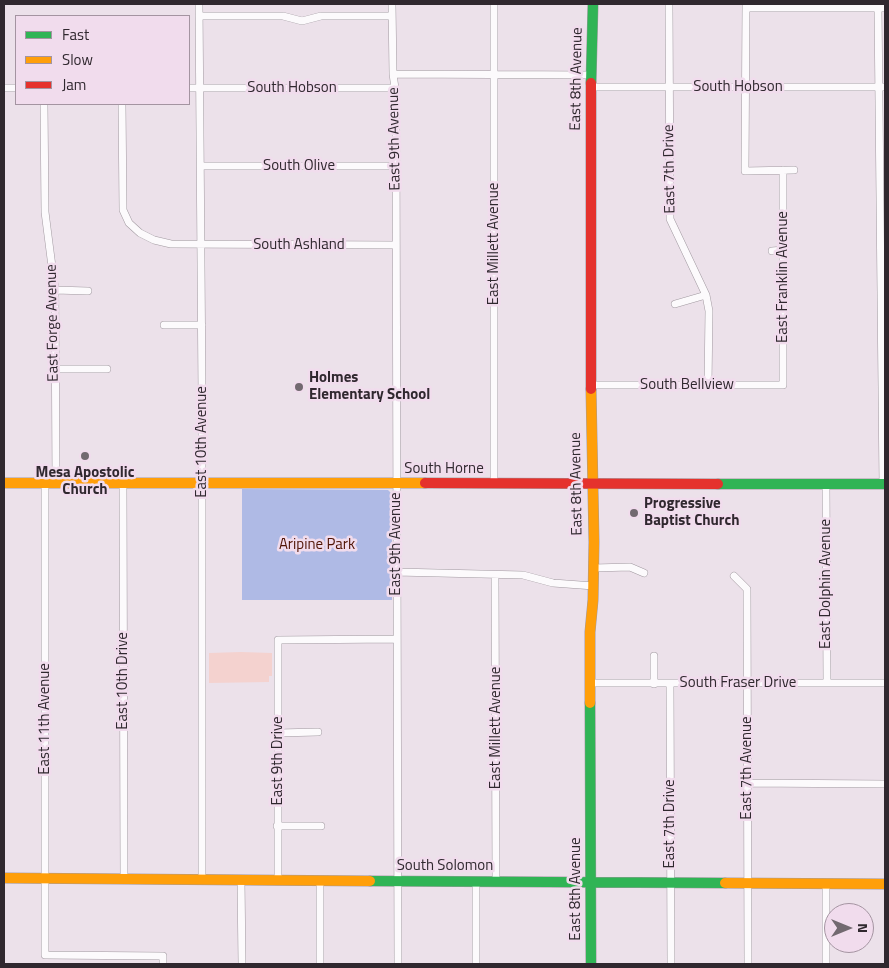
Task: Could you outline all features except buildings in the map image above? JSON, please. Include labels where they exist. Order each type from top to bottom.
[{"type":"street","name":"East 10th Avenue","points":[[199,4],[202,245],[202,880]]},
{"type":"street","name":"East 9th Avenue","points":[[392,4],[396,166],[398,964]]},
{"type":"street","name":"East Millett Avenue","points":[[494,4],[494,483]]},
{"type":"street","name":"East 8th Avenue","points":[[591,964],[590,632],[594,586],[591,385],[590,87],[592,75],[592,4]]},
{"type":"street","name":"East 7th Drive","points":[[669,4],[670,219],[706,295],[709,311],[708,385]]},
{"type":"street","points":[[794,170],[745,171],[746,6],[882,8],[884,484]]},
{"type":"street","points":[[200,16],[284,16],[302,21],[322,16],[392,16]]},
{"type":"street","points":[[393,74],[592,75]]},
{"type":"street","name":"South Hobson","points":[[590,87],[882,87]]},
{"type":"street","name":"South Hobson","points":[[190,88],[395,88]]},
{"type":"street","name":"East Forge Avenue","points":[[44,105],[45,212],[54,290],[54,368],[50,483]]},
{"type":"street","points":[[122,105],[123,210],[130,222],[140,233],[154,240],[172,244],[202,245]]},
{"type":"street","name":"South Olive","points":[[201,166],[396,166]]},
{"type":"street","name":"East Franklin Avenue","points":[[783,170],[783,384]]},
{"type":"street","name":"South Ashland","points":[[202,245],[396,246]]},
{"type":"street","points":[[772,251],[783,250]]},
{"type":"street","points":[[54,290],[88,290]]},
{"type":"street","points":[[675,304],[706,295]]},
{"type":"street","points":[[164,325],[202,325]]},
{"type":"street","points":[[54,368],[107,368]]},
{"type":"street","name":"South Bellview","points":[[591,385],[783,384]]},
{"type":"street","name":"South Horne","points":[[4,483],[884,484]]},
{"type":"street","name":"East 11th Avenue","points":[[50,483],[45,955],[162,956],[163,964]]},
{"type":"street","name":"East 10th Drive","points":[[123,483],[124,879]]},
{"type":"street","name":"East Dolphin Avenue","points":[[826,484],[827,683]]},
{"type":"street","points":[[594,568],[630,567],[644,573]]},
{"type":"street","points":[[396,572],[523,575],[553,583],[594,586]]},
{"type":"street","name":"East Millett Avenue","points":[[495,575],[496,882]]},
{"type":"street","name":"East 7th Avenue","points":[[734,576],[746,588],[748,964]]},
{"type":"street","name":"East 9th Drive","points":[[278,881],[278,640],[396,639]]},
{"type":"street","points":[[654,656],[654,684]]},
{"type":"street","name":"South Fraser Drive","points":[[590,683],[885,683]]},
{"type":"street","name":"East 7th Drive","points":[[670,684],[671,964]]},
{"type":"street","points":[[278,733],[318,732]]},
{"type":"street","points":[[746,783],[885,784]]},
{"type":"street","points":[[277,826],[320,826]]},
{"type":"street","name":"South Solomon","points":[[4,878],[885,884]]},
{"type":"street","points":[[241,880],[242,964]]},
{"type":"street","points":[[320,881],[320,964]]},
{"type":"street","points":[[476,882],[476,964]]},
{"type":"street","points":[[826,884],[826,964]]},
{"type":"shaded area","points":[[209,653],[272,653],[272,676],[269,676],[269,682],[209,683]]},
{"type":"water","name":"Aripine Park","points":[[242,489],[388,490],[392,494],[392,600],[242,600]]},
{"type":"traffic: fast","points":[[591,83],[593,4]]},
{"type":"traffic: fast","points":[[718,484],[885,484]]},
{"type":"traffic: fast","points":[[590,703],[591,964]]},
{"type":"traffic: fast","points":[[370,881],[725,883]]},
{"type":"traffic: slow","points":[[590,703],[590,632],[593,600],[594,542],[591,389]]},
{"type":"traffic: slow","points":[[4,483],[425,483]]},
{"type":"traffic: slow","points":[[4,878],[370,881]]},
{"type":"traffic: slow","points":[[725,883],[885,884]]},
{"type":"traffic: jam","points":[[591,83],[591,389]]},
{"type":"traffic: jam","points":[[425,483],[718,484]]},
{"type":"place","name":"Holmes Elementary School","points":[[299,387]]},
{"type":"place","name":"Mesa Apostolic Church","points":[[85,456]]},
{"type":"place","name":"Progressive Baptist Church","points":[[634,513]]}]
